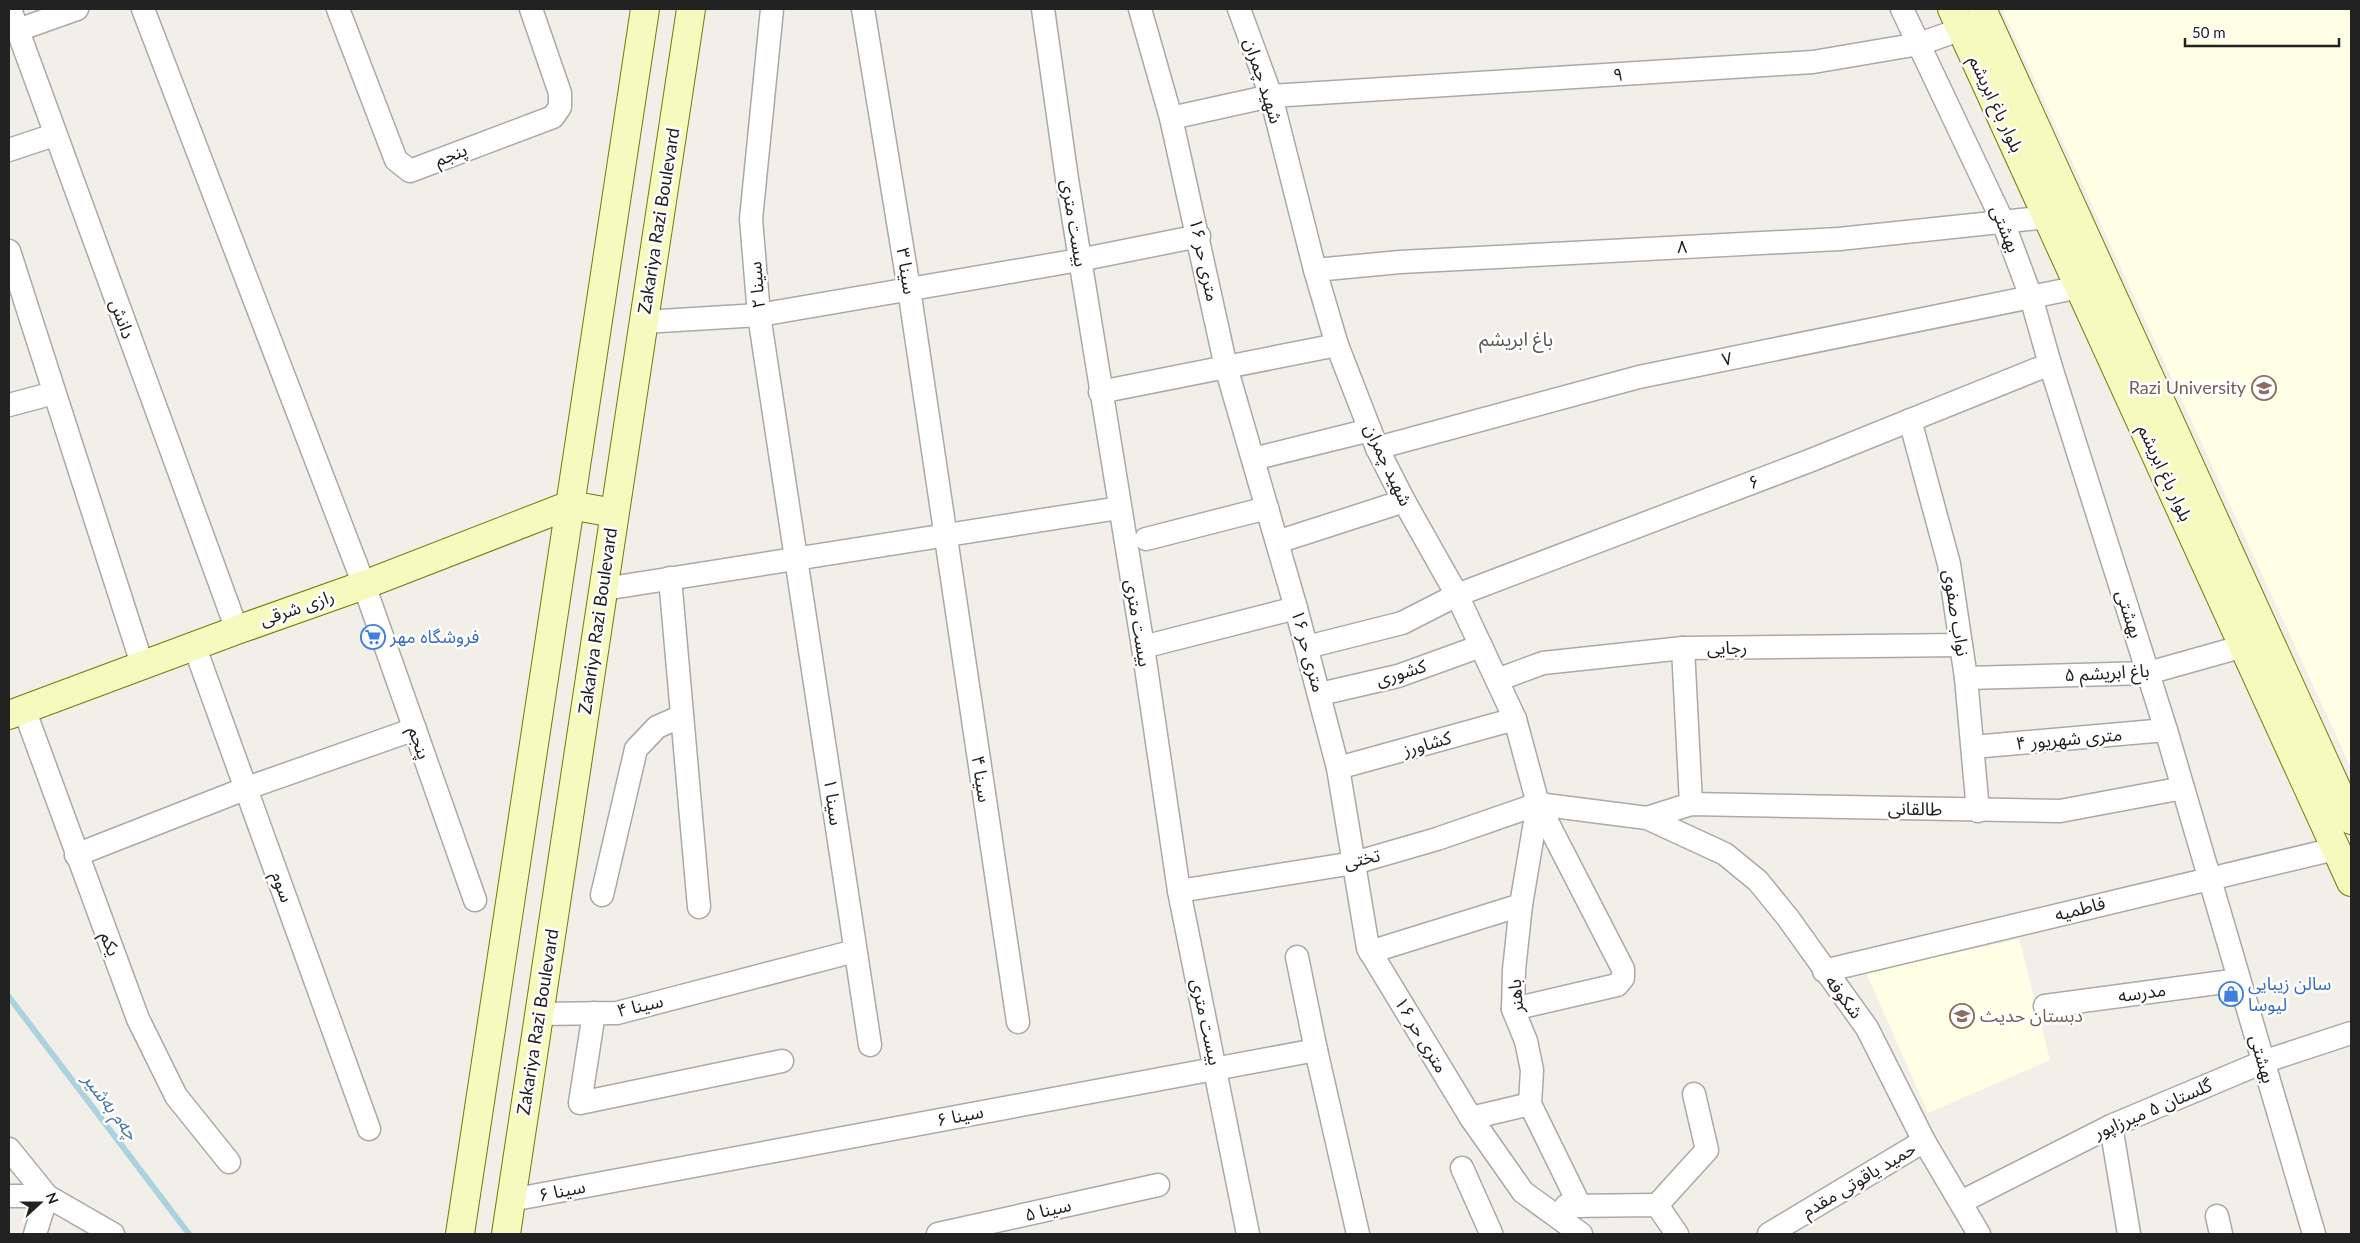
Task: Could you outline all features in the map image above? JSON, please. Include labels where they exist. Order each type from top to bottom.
[{"type":"main road","points":[[460,1234],[645,9]]},
{"type":"main road","name":"Zakariya Razi Boulevard","points":[[506,1234],[691,9]]},
{"type":"main road","name":"بلوار باغ ابریشم","points":[[1982,9],[2351,820]]},
{"type":"main road","name":"بلوار باغ ابریشم","points":[[1957,19],[2351,882]]},
{"type":"main road","name":"رازی شرقی","points":[[16,712],[194,645],[364,585],[570,505]]},
{"type":"main road","points":[[570,505],[614,513]]},
{"type":"street","name":"دانش","points":[[10,9],[54,135],[237,630]]},
{"type":"street","points":[[18,30],[77,9]]},
{"type":"street","name":"پنجم","points":[[143,9],[364,585],[475,900]]},
{"type":"street","name":"پنجم","points":[[338,9],[396,160],[410,171],[553,117],[560,107],[560,93],[531,9]]},
{"type":"street","name":"سینا ۲","points":[[772,9],[751,219],[759,315],[797,558]]},
{"type":"street","name":"سینا ۳","points":[[863,9],[909,289],[944,535]]},
{"type":"street","name":"بیست متری","points":[[1043,9],[1079,260],[1142,647],[1179,891],[1248,1234]]},
{"type":"street","name":"۱۶ متری حر","points":[[1140,9],[1171,118],[1199,236],[1226,367],[1307,647],[1338,768],[1368,948],[1471,1118],[1523,1192],[1581,1234]]},
{"type":"street","name":"شهید چمران","points":[[1239,9],[1271,96],[1315,270],[1338,344],[1374,439],[1404,501],[1457,595],[1515,719],[1538,804]]},
{"type":"street","name":"بهشتی","points":[[1902,9],[2003,222],[2031,297],[2050,364],[2166,730],[2314,1234]]},
{"type":"street","name":"۹","points":[[1171,118],[1271,96],[1813,62],[1919,44],[1957,19]]},
{"type":"street","points":[[9,150],[54,135]]},
{"type":"street","name":"۸","points":[[1315,270],[1409,262],[1839,239],[2048,217]]},
{"type":"street","points":[[644,322],[759,315],[1079,260],[1199,236]]},
{"type":"street","points":[[9,251],[142,664]]},
{"type":"street","name":"۷","points":[[1252,459],[1374,439],[1639,377],[2080,287]]},
{"type":"street","points":[[1100,392],[1338,344]]},
{"type":"street","name":"۶","points":[[1307,647],[1402,623],[1457,595],[2050,364]]},
{"type":"street","points":[[9,404],[54,393]]},
{"type":"street","name":"نواب صفوی","points":[[1910,420],[1948,564],[1966,678],[1978,810]]},
{"type":"street","points":[[1277,542],[1404,501]]},
{"type":"street","points":[[604,588],[1119,508]]},
{"type":"street","points":[[1146,539],[1267,508]]},
{"type":"street","name":"سینا ۴","points":[[944,535],[1018,1022]]},
{"type":"street","name":"۱ سینا","points":[[797,558],[870,1045]]},
{"type":"street","points":[[670,578],[699,907]]},
{"type":"street","points":[[1142,647],[1296,608]]},
{"type":"street","name":"سوم","points":[[194,645],[369,1129]]},
{"type":"street","name":"رجایی","points":[[1497,680],[1543,663],[1683,648],[1961,645]]},
{"type":"street","name":"کشوری","points":[[1320,694],[1398,676],[1481,646]]},
{"type":"street","name":"باغ ابریشم ۵","points":[[1966,678],[2148,673],[2244,646]]},
{"type":"street","points":[[1683,648],[1691,804]]},
{"type":"street","name":"یکم","points":[[16,712],[76,855],[138,1019],[176,1096],[229,1162]]},
{"type":"street","points":[[602,895],[636,749],[657,727],[682,716]]},
{"type":"street","name":"کشاورز","points":[[1338,768],[1515,719]]},
{"type":"street","points":[[76,855],[247,788],[414,730]]},
{"type":"street","name":"۴ متری شهریور","points":[[1973,747],[2166,730]]},
{"type":"street","name":"طالقانی","points":[[1647,818],[1691,804],[2060,811],[2183,788]]},
{"type":"street","points":[[1538,804],[1647,818]]},
{"type":"street","points":[[1514,1009],[1617,985],[1623,978],[1624,969],[1538,804]]},
{"type":"street","name":"تختی","points":[[1179,891],[1354,863],[1437,839],[1538,804]]},
{"type":"street","name":"باهنر","points":[[1538,804],[1521,905],[1514,970],[1514,1009],[1526,1041],[1532,1070],[1530,1104],[1580,1206]]},
{"type":"street","name":"شکوفه","points":[[1647,818],[1725,854],[1758,881],[1788,918],[1824,971],[1867,1028],[1924,1140],[1979,1234]]},
{"type":"street","name":"فاطمیه","points":[[1824,971],[2336,849]]},
{"type":"street","points":[[1370,952],[1521,905]]},
{"type":"street","name":"سینا ۴","points":[[539,1014],[618,1013],[855,951]]},
{"type":"street","points":[[1297,957],[1358,1234]]},
{"type":"street","name":"مدرسه","points":[[2045,1006],[2239,980]]},
{"type":"street","points":[[594,1013],[580,1103],[782,1061]]},
{"type":"street","name":"گلستان ۵ میرزاپور","points":[[1961,1202],[2111,1126],[2263,1062],[2351,1034]]},
{"type":"street","name":"سینا ۶","points":[[511,1200],[1316,1050]]},
{"type":"street","points":[[1544,1207],[1657,1205],[1707,1150],[1694,1094]]},
{"type":"street","points":[[1471,1118],[1530,1104]]},
{"type":"street","points":[[2111,1126],[2129,1234]]},
{"type":"street","name":"حمید یاقوتی مقدم","points":[[1769,1234],[1924,1140]]},
{"type":"street","points":[[9,1149],[47,1196],[113,1234]]},
{"type":"street","points":[[1462,1168],[1490,1234]]},
{"type":"street","name":"سینا ۵","points":[[938,1234],[1158,1185]]},
{"type":"street","points":[[9,1196],[47,1196]]},
{"type":"street","points":[[35,1234],[47,1196]]},
{"type":"street","points":[[1657,1205],[1677,1234]]},
{"type":"shaded area","name":"Razi University","points":[[2002,9],[2351,9],[2351,768]]},
{"type":"shaded area","name":"دبستان حدیث","points":[[2019,939],[2050,1060],[1928,1113],[1866,972]]},
{"type":"waterway","name":"چەم بەشیر","points":[[9,997],[189,1234]]},
{"type":"place","name":"Razi University","points":[[2264,388]]},
{"type":"place","name":"فروشگاه مهر","points":[[373,637]]},
{"type":"place","name":"سالن زیبایی لیوسا","points":[[2231,994]]},
{"type":"place","name":"دبستان حدیث","points":[[1962,1016]]},
{"type":"district","name":"باغ ابریشم","points":[[1516,339]]}]
